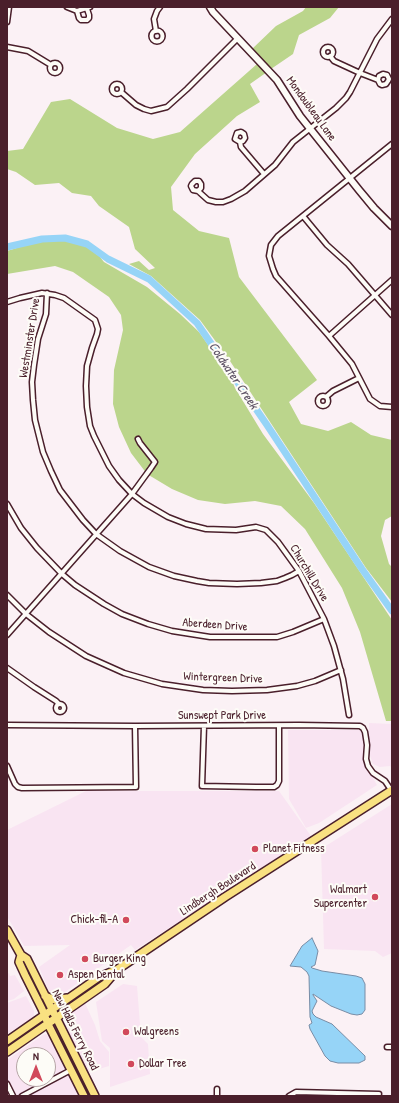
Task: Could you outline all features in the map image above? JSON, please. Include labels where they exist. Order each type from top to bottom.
[{"type":"main road","name":"Lindbergh Boulevard","points":[[52,1010],[99,977],[118,969],[225,897],[392,790]]},
{"type":"main road","name":"New Halls Ferry Road","points":[[7,930],[21,955],[27,959],[95,1096]]},
{"type":"main road","name":"New Halls Ferry Road","points":[[21,955],[19,962],[84,1096]]},
{"type":"main road","name":"Lindbergh Boulevard","points":[[7,1052],[105,984],[118,969]]},
{"type":"main road","points":[[45,996],[55,1000],[69,998]]},
{"type":"main road","points":[[7,1041],[52,1010]]},
{"type":"street","points":[[7,22],[9,7]]},
{"type":"street","points":[[67,7],[76,11],[88,8],[89,15],[87,20],[81,20],[76,11]]},
{"type":"street","points":[[156,31],[154,19],[160,7]]},
{"type":"street","name":"Mondoubleau Lane","points":[[210,7],[277,80],[300,116],[374,208],[392,226]]},
{"type":"street","points":[[198,191],[208,200],[223,202],[231,200],[245,191],[275,165],[293,142],[336,108],[346,98],[377,39],[392,20]]},
{"type":"street","points":[[121,92],[136,105],[144,109],[151,111],[167,107],[238,38]]},
{"type":"street","points":[[7,47],[28,51],[51,65]]},
{"type":"street","points":[[330,56],[334,60],[378,80]]},
{"type":"street","points":[[240,142],[241,146],[264,174]]},
{"type":"street","points":[[392,144],[274,240],[269,256],[276,276],[352,364],[370,399],[380,406],[392,407]]},
{"type":"street","points":[[303,216],[327,245],[348,264],[392,315]]},
{"type":"street","points":[[329,336],[392,280]]},
{"type":"street","points":[[7,302],[27,296],[47,293]]},
{"type":"street","name":"Churchill Drive","points":[[47,293],[64,298],[95,320],[97,324],[97,334],[87,366],[86,396],[88,417],[97,444],[108,466],[132,494],[168,517],[186,524],[216,530],[236,530],[256,527],[262,528],[278,542],[299,571],[324,619],[341,670],[349,715]]},
{"type":"street","name":"Westminster Drive","points":[[47,293],[46,314],[37,343],[32,382],[33,410],[37,432],[44,456],[60,490],[83,520],[96,534],[120,551],[149,567],[174,576],[198,581],[237,584],[261,583],[285,578],[299,571]]},
{"type":"street","points":[[326,397],[333,391],[359,378]]},
{"type":"street","points":[[7,635],[132,494],[155,462],[138,439]]},
{"type":"street","name":"Aberdeen Drive","points":[[7,504],[28,538],[62,574],[86,593],[118,612],[148,624],[184,633],[210,637],[260,637],[277,636],[301,630],[324,619]]},
{"type":"street","name":"Wintergreen Drive","points":[[7,595],[26,614],[49,632],[86,656],[124,673],[162,684],[210,690],[272,690],[316,681],[341,670]]},
{"type":"street","points":[[7,668],[59,704]]},
{"type":"street","name":"Sunswept Park Drive","points":[[7,725],[360,726],[365,732],[367,746],[366,759],[368,766],[373,773],[385,781],[392,790]]},
{"type":"street","points":[[7,766],[15,784],[22,788],[136,787],[135,726]]},
{"type":"street","points":[[204,726],[202,786],[274,787],[279,781],[279,726]]},
{"type":"street","points":[[22,1096],[71,1070]]},
{"type":"street","points":[[7,1084],[13,1096]]},
{"type":"street","points":[[217,1089],[217,1096]]},
{"type":"street","points":[[289,1096],[296,1092],[346,1095],[379,1094]]},
{"type":"shaded area","points":[[369,723],[392,724],[392,768],[390,766],[380,767],[373,764],[369,753]]},
{"type":"shaded area","points":[[288,730],[361,730],[366,766],[377,785],[319,823],[306,828],[289,799]]},
{"type":"shaded area","points":[[86,791],[279,791],[311,836],[135,950],[131,945],[65,992],[61,994],[52,993],[48,989],[39,967],[70,945],[24,946],[7,916],[7,830]]},
{"type":"shaded area","points":[[392,804],[392,953],[383,957],[375,951],[324,949],[321,849]]},
{"type":"shaded area","points":[[9,973],[10,976],[15,975],[24,991],[14,999],[7,1001],[7,974]]},
{"type":"shaded area","points":[[123,984],[137,986],[141,1037],[148,1044],[150,1074],[110,1087],[110,1048],[102,1041],[96,1002]]},
{"type":"shaded area","points":[[26,996],[34,1011],[34,1016],[29,1021],[7,1034],[7,1003]]},
{"type":"shaded area","points":[[84,1001],[95,1025],[100,1041],[109,1052],[109,1066],[89,1072],[69,1032],[64,1018],[65,1014]]},
{"type":"shaded area","points":[[46,1034],[50,1037],[55,1047],[26,1047]]},
{"type":"shaded area","points":[[56,1049],[80,1096],[7,1096],[7,1060],[16,1054],[16,1087],[56,1087]]},
{"type":"green space","points":[[306,7],[339,7],[330,18],[299,35],[293,54],[271,69],[252,49],[276,26],[303,11]]},
{"type":"green space","points":[[257,64],[267,72],[250,84],[260,102],[237,116],[195,154],[171,187],[173,210],[199,231],[229,238],[239,277],[317,380],[289,402],[301,424],[328,431],[351,422],[371,435],[392,440],[392,516],[385,520],[381,536],[389,564],[392,567],[392,602],[366,568],[230,361],[200,320],[151,276],[129,264],[139,261],[149,270],[155,268],[135,249],[129,227],[99,206],[91,196],[72,193],[59,183],[35,185],[16,172],[7,169],[7,151],[23,149],[51,102],[70,99],[117,128],[153,139],[180,132]]},
{"type":"green space","points":[[58,239],[72,241],[88,247],[104,262],[147,287],[199,332],[230,376],[235,388],[263,434],[314,503],[392,620],[392,721],[386,721],[360,632],[342,588],[305,529],[281,506],[255,501],[225,504],[198,500],[172,489],[147,474],[131,453],[119,427],[113,404],[114,370],[123,330],[121,315],[109,297],[73,272],[55,266],[7,274],[7,251],[36,242]]},
{"type":"water","points":[[312,938],[318,951],[315,965],[311,967],[312,968],[356,976],[362,978],[365,984],[365,1010],[362,1014],[357,1015],[331,1006],[313,994],[317,1001],[312,1011],[313,1014],[316,1017],[332,1024],[365,1056],[365,1060],[359,1063],[338,1063],[330,1061],[325,1056],[310,1029],[309,1025],[312,1023],[310,1017],[309,976],[301,967],[290,966],[302,946]]},
{"type":"waterway","name":"Coldwater Creek","points":[[7,247],[42,239],[65,238],[87,244],[108,259],[149,279],[197,323],[267,425],[362,569],[392,611]]},
{"type":"place","name":"Planet Fitness","points":[[255,849]]},
{"type":"place","name":"Walmart Supercenter","points":[[375,897]]},
{"type":"place","name":"Chick-fil-A","points":[[126,920]]},
{"type":"place","name":"Burger King","points":[[85,959]]},
{"type":"place","name":"Aspen Dental","points":[[60,975]]},
{"type":"place","name":"Walgreens","points":[[126,1032]]},
{"type":"place","name":"Dollar Tree","points":[[131,1064]]}]
